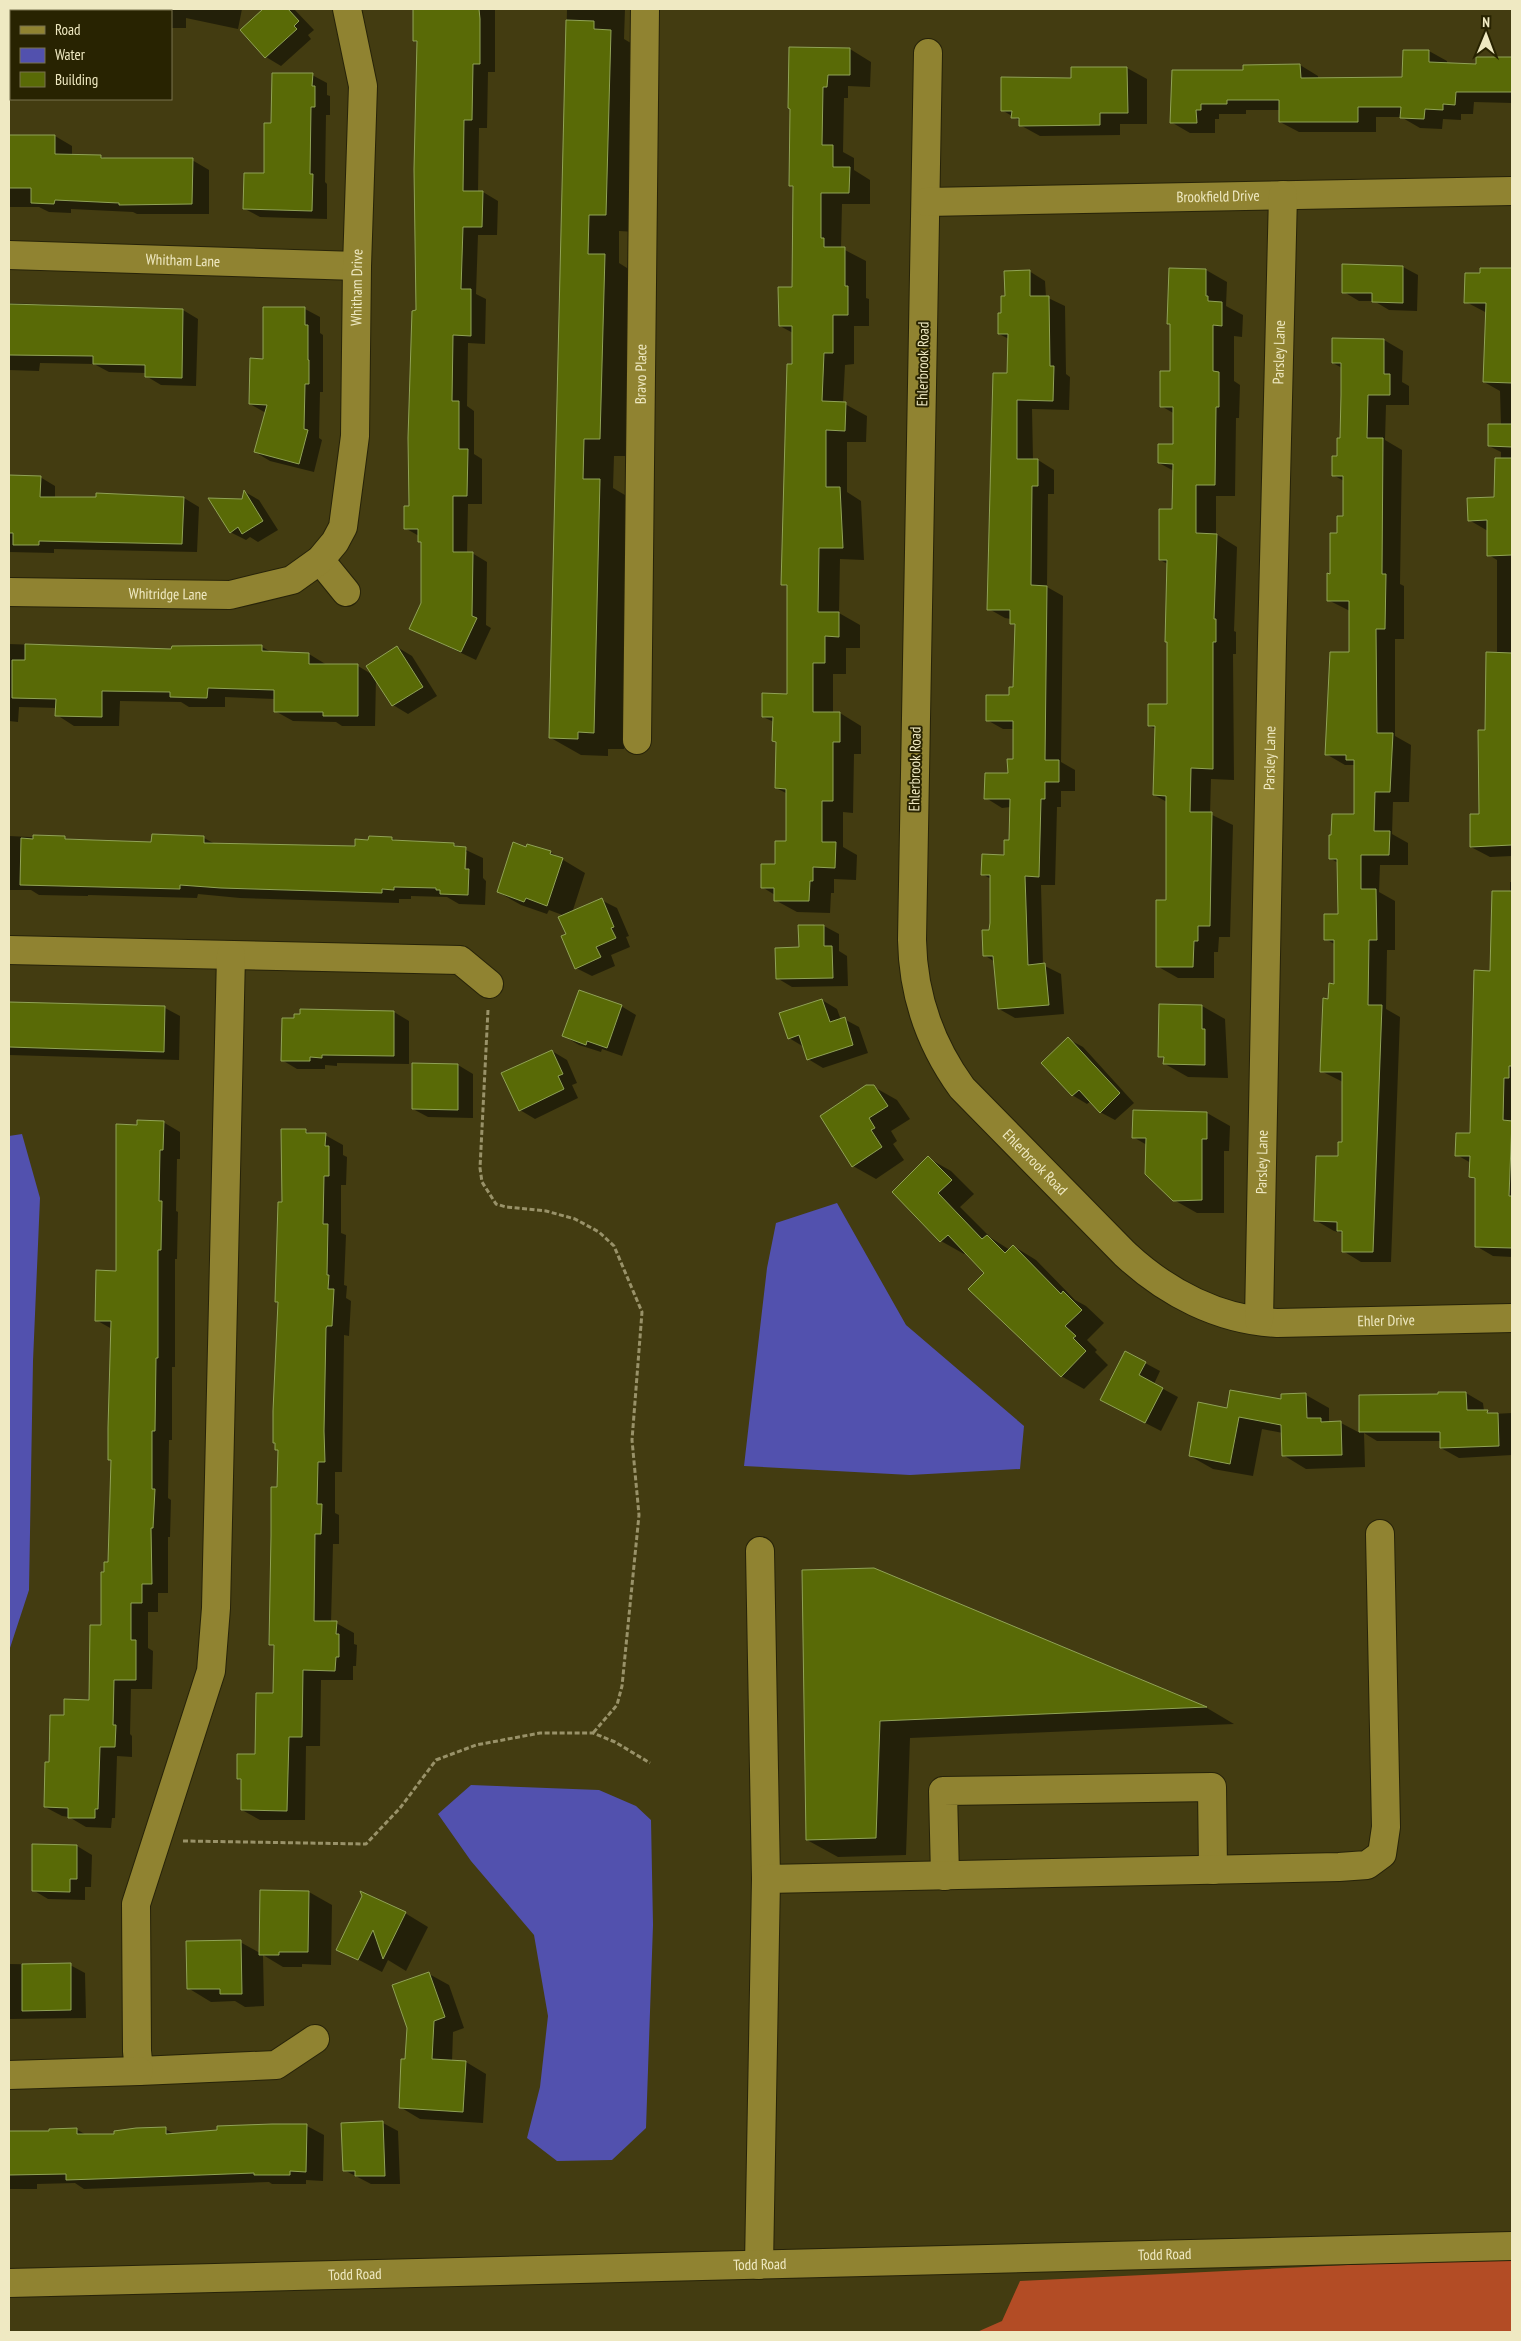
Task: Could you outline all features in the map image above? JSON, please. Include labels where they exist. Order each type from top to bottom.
[{"type":"street","name":"Whitham Drive","points":[[320,560],[335,542],[343,527],[355,436],[357,266],[363,86],[347,9]]},
{"type":"street","name":"Bravo Place","points":[[637,740],[645,9]]},
{"type":"street","name":"Ehlerbrook Road","points":[[928,53],[912,940],[914,975],[921,1008],[943,1060],[962,1088],[1136,1264],[1154,1279],[1193,1302],[1248,1320],[1259,1320]]},
{"type":"street","name":"Brookfield Drive","points":[[926,202],[1512,191]]},
{"type":"street","name":"Parsley Lane","points":[[1259,1320],[1271,653],[1284,195]]},
{"type":"street","name":"Whitham Lane","points":[[9,255],[357,266]]},
{"type":"street","name":"Whitridge Lane","points":[[9,592],[230,595],[292,580],[320,560]]},
{"type":"street","points":[[320,560],[346,592]]},
{"type":"street","points":[[9,950],[460,960],[489,984]]},
{"type":"street","points":[[139,2071],[137,2051],[136,1904],[211,1671],[216,1608],[231,954]]},
{"type":"street","name":"Ehler Drive","points":[[1259,1320],[1294,1323],[1512,1318]]},
{"type":"street","points":[[766,1880],[1339,1868],[1368,1865],[1382,1854],[1386,1827],[1380,1534]]},
{"type":"street","points":[[759,2265],[766,1880],[760,1551]]},
{"type":"street","points":[[945,1876],[944,1791],[1212,1787],[1213,1870]]},
{"type":"street","points":[[9,2075],[276,2065],[315,2039]]},
{"type":"street","name":"Todd Road","points":[[9,2283],[1512,2246]]},
{"type":"path","points":[[489,984],[480,1168],[482,1182],[496,1204],[506,1208],[546,1211],[575,1219],[599,1232],[614,1246],[642,1312],[632,1440],[639,1515],[622,1686],[617,1705],[593,1733]]},
{"type":"path","points":[[157,1840],[366,1844],[400,1808],[436,1760],[476,1745],[540,1733],[593,1733],[615,1742],[650,1763]]},
{"type":"shaded area","points":[[1512,2257],[1512,2332],[977,2332],[1002,2321],[1020,2281]]},
{"type":"water","points":[[22,1134],[40,1198],[33,1361],[29,1590],[9,1651],[9,1136]]},
{"type":"water","points":[[837,1203],[906,1325],[1024,1426],[1020,1469],[910,1475],[744,1466],[767,1268],[776,1223]]},
{"type":"water","points":[[471,1785],[599,1790],[636,1806],[651,1820],[653,1925],[646,2128],[612,2160],[557,2161],[527,2138],[540,2087],[548,2016],[534,1935],[471,1861],[438,1814]]},
{"type":"building","points":[[263,9],[288,9],[299,21],[294,26],[297,29],[265,58],[240,30]]},
{"type":"building","points":[[413,9],[479,9],[480,19],[480,64],[473,64],[472,120],[464,120],[463,191],[483,191],[482,227],[463,227],[461,289],[471,289],[471,336],[453,335],[452,401],[459,401],[459,449],[468,449],[467,496],[453,496],[453,552],[473,552],[472,616],[477,618],[461,652],[409,629],[421,603],[421,542],[418,542],[418,529],[404,529],[404,506],[409,506],[408,438],[412,311],[416,310],[414,169],[417,41],[413,41]]},
{"type":"building","points":[[566,20],[594,21],[594,29],[611,30],[606,215],[589,215],[588,254],[605,254],[600,439],[584,439],[583,479],[600,479],[594,733],[578,732],[578,739],[549,738]]},
{"type":"building","points":[[789,47],[850,48],[850,75],[828,75],[827,87],[823,87],[822,145],[833,145],[833,167],[850,167],[849,193],[821,193],[821,238],[824,238],[824,247],[845,247],[845,286],[848,286],[848,315],[833,315],[833,353],[824,353],[822,401],[846,402],[845,431],[826,430],[826,487],[840,487],[843,548],[819,548],[818,612],[839,612],[839,637],[825,636],[825,663],[813,663],[813,712],[840,712],[840,742],[833,742],[833,801],[822,801],[822,842],[836,842],[835,868],[813,867],[813,881],[810,881],[809,901],[774,901],[774,888],[761,888],[761,864],[775,864],[775,841],[786,841],[786,789],[775,788],[776,742],[772,741],[773,717],[762,717],[762,693],[787,694],[787,585],[781,585],[787,364],[792,364],[792,326],[779,326],[778,287],[792,287],[793,186],[789,186]]},
{"type":"building","points":[[1403,50],[1429,50],[1429,62],[1476,64],[1476,57],[1512,57],[1512,92],[1456,92],[1455,105],[1443,104],[1443,110],[1425,109],[1424,119],[1400,118],[1401,107],[1358,107],[1358,122],[1279,122],[1279,100],[1227,100],[1227,104],[1201,104],[1201,110],[1196,110],[1197,123],[1170,123],[1172,70],[1243,70],[1243,65],[1300,64],[1301,78],[1402,77]]},
{"type":"building","points":[[1071,67],[1127,67],[1128,113],[1100,113],[1100,125],[1019,126],[1019,118],[1011,118],[1012,111],[1001,111],[1001,77],[1071,78]]},
{"type":"building","points":[[272,73],[313,73],[312,86],[315,86],[315,107],[311,107],[310,174],[313,174],[312,211],[243,209],[244,173],[264,173],[264,123],[271,123]]},
{"type":"building","points":[[9,135],[55,135],[55,154],[101,155],[101,158],[193,158],[192,204],[119,205],[119,203],[55,200],[54,204],[31,203],[31,188],[9,188]]},
{"type":"building","points":[[1342,264],[1403,266],[1403,303],[1372,302],[1372,293],[1342,293]]},
{"type":"building","points":[[1169,268],[1206,269],[1206,296],[1208,296],[1208,301],[1222,302],[1222,326],[1213,325],[1213,371],[1219,372],[1219,407],[1216,407],[1215,485],[1196,485],[1196,533],[1217,534],[1214,619],[1216,619],[1216,642],[1213,642],[1213,769],[1191,768],[1190,812],[1212,812],[1210,926],[1198,926],[1198,941],[1194,941],[1193,967],[1156,967],[1156,900],[1166,900],[1166,796],[1153,795],[1155,726],[1148,726],[1148,704],[1167,704],[1167,642],[1165,642],[1167,560],[1159,560],[1159,509],[1172,509],[1173,464],[1158,463],[1158,444],[1173,444],[1173,407],[1160,407],[1160,371],[1170,371],[1170,324],[1167,324]]},
{"type":"building","points":[[1480,268],[1512,268],[1512,383],[1483,382],[1486,303],[1464,303],[1465,273],[1480,273]]},
{"type":"building","points":[[1030,270],[1030,296],[1049,296],[1050,366],[1054,366],[1053,401],[1017,400],[1017,459],[1038,459],[1038,486],[1032,486],[1031,585],[1047,586],[1045,760],[1059,760],[1059,782],[1045,782],[1045,799],[1041,799],[1039,877],[1025,876],[1028,965],[1045,963],[1049,1005],[998,1009],[993,956],[983,956],[982,930],[989,930],[990,923],[990,875],[981,875],[982,854],[1004,855],[1004,840],[1009,840],[1010,799],[984,799],[985,773],[1008,773],[1007,759],[1013,759],[1013,721],[986,721],[986,695],[1009,695],[1009,687],[1013,687],[1015,624],[1010,624],[1010,610],[987,610],[993,373],[1007,373],[1008,334],[998,334],[998,313],[1001,313],[1001,296],[1005,296],[1004,271]]},
{"type":"building","points":[[9,304],[183,309],[182,378],[145,377],[145,365],[93,364],[93,356],[9,355]]},
{"type":"building","points":[[263,307],[305,307],[305,325],[308,325],[309,384],[305,384],[304,429],[308,430],[299,464],[254,452],[267,405],[249,404],[250,358],[263,359]]},
{"type":"building","points":[[1332,338],[1384,339],[1384,374],[1390,374],[1390,395],[1368,395],[1367,438],[1383,438],[1382,574],[1386,574],[1385,629],[1376,629],[1377,733],[1393,733],[1390,792],[1375,792],[1374,831],[1390,831],[1389,855],[1361,855],[1361,889],[1376,889],[1377,940],[1369,940],[1368,1005],[1382,1005],[1373,1252],[1342,1252],[1342,1231],[1337,1231],[1337,1222],[1314,1221],[1316,1156],[1338,1156],[1338,1142],[1342,1142],[1342,1072],[1320,1072],[1323,998],[1328,999],[1329,983],[1334,984],[1334,940],[1324,940],[1324,914],[1338,914],[1337,859],[1329,859],[1329,835],[1331,835],[1332,814],[1354,814],[1354,760],[1346,760],[1346,755],[1325,755],[1330,652],[1349,652],[1349,601],[1327,601],[1327,573],[1330,574],[1330,533],[1337,533],[1337,516],[1343,516],[1343,476],[1332,476],[1332,456],[1337,456],[1337,438],[1340,438],[1341,363],[1332,363]]},
{"type":"building","points":[[1488,424],[1512,424],[1512,447],[1488,446]]},
{"type":"building","points":[[1495,458],[1512,458],[1512,555],[1487,556],[1487,520],[1468,521],[1467,498],[1494,497]]},
{"type":"building","points":[[9,475],[41,476],[40,497],[96,497],[96,493],[184,497],[182,544],[39,541],[39,545],[13,545],[13,533],[9,533]]},
{"type":"building","points":[[244,490],[263,521],[242,534],[238,527],[230,533],[208,498],[242,499]]},
{"type":"building","points":[[25,644],[171,649],[172,646],[262,645],[262,651],[309,653],[309,664],[358,664],[358,716],[323,716],[323,712],[274,712],[274,690],[208,688],[207,698],[170,697],[170,692],[102,691],[102,717],[55,716],[56,699],[12,698],[12,660],[25,660]]},
{"type":"building","points":[[397,646],[423,687],[392,706],[366,666]]},
{"type":"building","points":[[1486,652],[1512,653],[1512,845],[1470,847],[1470,814],[1479,814],[1478,730],[1485,730]]},
{"type":"building","points":[[152,834],[204,836],[204,843],[355,846],[355,839],[368,840],[369,836],[392,837],[392,840],[454,843],[454,846],[466,847],[465,869],[469,869],[468,895],[440,894],[440,890],[436,890],[436,888],[394,887],[394,890],[382,889],[382,893],[180,885],[180,889],[20,885],[21,838],[33,839],[33,835],[65,836],[65,839],[151,842]]},
{"type":"building","points":[[513,842],[526,847],[527,844],[551,851],[550,854],[563,858],[547,906],[526,898],[524,902],[497,892]]},
{"type":"building","points":[[1492,891],[1512,891],[1512,1066],[1509,1066],[1509,1078],[1504,1078],[1503,1120],[1512,1121],[1509,1196],[1512,1196],[1512,1248],[1475,1247],[1475,1178],[1469,1177],[1470,1156],[1455,1156],[1456,1133],[1470,1133],[1474,970],[1490,971]]},
{"type":"building","points":[[602,898],[614,927],[611,928],[616,938],[596,947],[601,957],[575,969],[561,936],[566,934],[558,917]]},
{"type":"building","points":[[798,925],[824,925],[824,946],[832,946],[833,978],[776,979],[775,948],[799,947]]},
{"type":"building","points":[[579,990],[622,1005],[607,1048],[587,1041],[586,1045],[562,1036]]},
{"type":"building","points":[[822,999],[830,1022],[845,1017],[853,1045],[807,1060],[799,1035],[788,1039],[779,1013]]},
{"type":"building","points":[[9,1002],[165,1006],[164,1052],[9,1047]]},
{"type":"building","points":[[1159,1004],[1202,1005],[1202,1029],[1205,1029],[1205,1065],[1163,1064],[1164,1057],[1158,1057]]},
{"type":"building","points":[[300,1009],[394,1011],[394,1056],[322,1055],[322,1058],[310,1057],[310,1061],[281,1061],[282,1018],[294,1018],[294,1014],[300,1014]]},
{"type":"building","points":[[1068,1037],[1120,1093],[1100,1113],[1079,1090],[1072,1096],[1041,1063]]},
{"type":"building","points":[[552,1050],[563,1074],[558,1076],[564,1089],[519,1111],[501,1073]]},
{"type":"building","points":[[412,1063],[458,1064],[458,1110],[412,1109]]},
{"type":"building","points":[[866,1085],[874,1085],[888,1106],[869,1118],[875,1128],[871,1130],[882,1147],[852,1167],[820,1116]]},
{"type":"building","points":[[1133,1110],[1207,1112],[1207,1139],[1202,1139],[1202,1200],[1173,1201],[1145,1174],[1146,1138],[1132,1138]]},
{"type":"building","points":[[137,1120],[164,1121],[163,1150],[160,1150],[159,1201],[162,1201],[161,1250],[158,1250],[158,1358],[156,1358],[155,1431],[152,1431],[152,1489],[155,1489],[153,1528],[151,1528],[152,1584],[142,1584],[142,1603],[131,1603],[131,1640],[136,1640],[136,1680],[114,1680],[113,1725],[116,1725],[115,1747],[100,1747],[98,1809],[95,1809],[95,1818],[68,1818],[68,1808],[44,1807],[45,1762],[49,1762],[50,1715],[64,1715],[64,1699],[89,1700],[90,1625],[101,1625],[101,1572],[104,1572],[104,1562],[108,1562],[111,1460],[108,1460],[108,1428],[111,1321],[95,1321],[96,1270],[116,1271],[116,1124],[137,1125]]},
{"type":"building","points":[[281,1129],[306,1129],[306,1133],[326,1133],[325,1146],[329,1146],[329,1176],[324,1176],[323,1224],[328,1224],[328,1289],[334,1289],[332,1326],[327,1326],[326,1328],[325,1462],[318,1462],[317,1504],[322,1504],[321,1534],[315,1534],[314,1621],[337,1621],[336,1634],[339,1634],[339,1657],[336,1657],[335,1671],[303,1670],[302,1737],[289,1737],[287,1811],[241,1810],[241,1779],[237,1779],[237,1754],[255,1754],[256,1693],[273,1693],[274,1645],[269,1645],[271,1487],[277,1487],[278,1450],[275,1450],[275,1443],[273,1443],[273,1411],[278,1302],[275,1302],[278,1202],[282,1202]]},
{"type":"building","points":[[928,1156],[952,1180],[938,1193],[982,1239],[987,1235],[1005,1253],[1013,1245],[1061,1294],[1063,1291],[1082,1310],[1065,1326],[1076,1336],[1073,1338],[1086,1351],[1061,1377],[968,1289],[984,1273],[948,1235],[940,1242],[892,1192]]},
{"type":"building","points":[[1125,1351],[1146,1362],[1139,1375],[1163,1388],[1145,1423],[1100,1400]]},
{"type":"building","points":[[1230,1390],[1281,1399],[1281,1394],[1306,1393],[1307,1418],[1321,1418],[1321,1422],[1341,1421],[1342,1455],[1282,1456],[1281,1425],[1239,1417],[1230,1464],[1189,1456],[1198,1402],[1227,1408]]},
{"type":"building","points":[[1438,1392],[1466,1392],[1467,1410],[1488,1410],[1487,1413],[1498,1413],[1499,1446],[1440,1448],[1440,1432],[1359,1432],[1359,1395],[1438,1394]]},
{"type":"building","points":[[874,1568],[1207,1707],[880,1721],[876,1838],[806,1840],[802,1570]]},
{"type":"building","points":[[32,1844],[77,1845],[77,1879],[70,1879],[70,1892],[32,1891]]},
{"type":"building","points":[[260,1890],[309,1891],[308,1952],[279,1952],[279,1955],[259,1955]]},
{"type":"building","points":[[360,1891],[406,1912],[383,1959],[373,1930],[358,1960],[336,1950],[362,1896]]},
{"type":"building","points":[[241,1940],[242,1994],[220,1994],[220,1989],[187,1989],[186,1941]]},
{"type":"building","points":[[71,1963],[71,2010],[22,2011],[22,1964]]},
{"type":"building","points":[[429,1972],[445,2017],[434,2021],[432,2059],[466,2061],[463,2112],[399,2108],[401,2059],[405,2059],[407,2028],[392,1985]]},
{"type":"building","points":[[383,2121],[385,2176],[355,2176],[355,2171],[343,2171],[341,2123]]},
{"type":"building","points":[[307,2124],[306,2172],[290,2171],[290,2175],[254,2175],[254,2173],[66,2180],[66,2174],[9,2175],[9,2131],[49,2131],[49,2129],[77,2128],[77,2134],[114,2134],[114,2131],[136,2128],[166,2127],[166,2134],[217,2130],[217,2126]]}]
